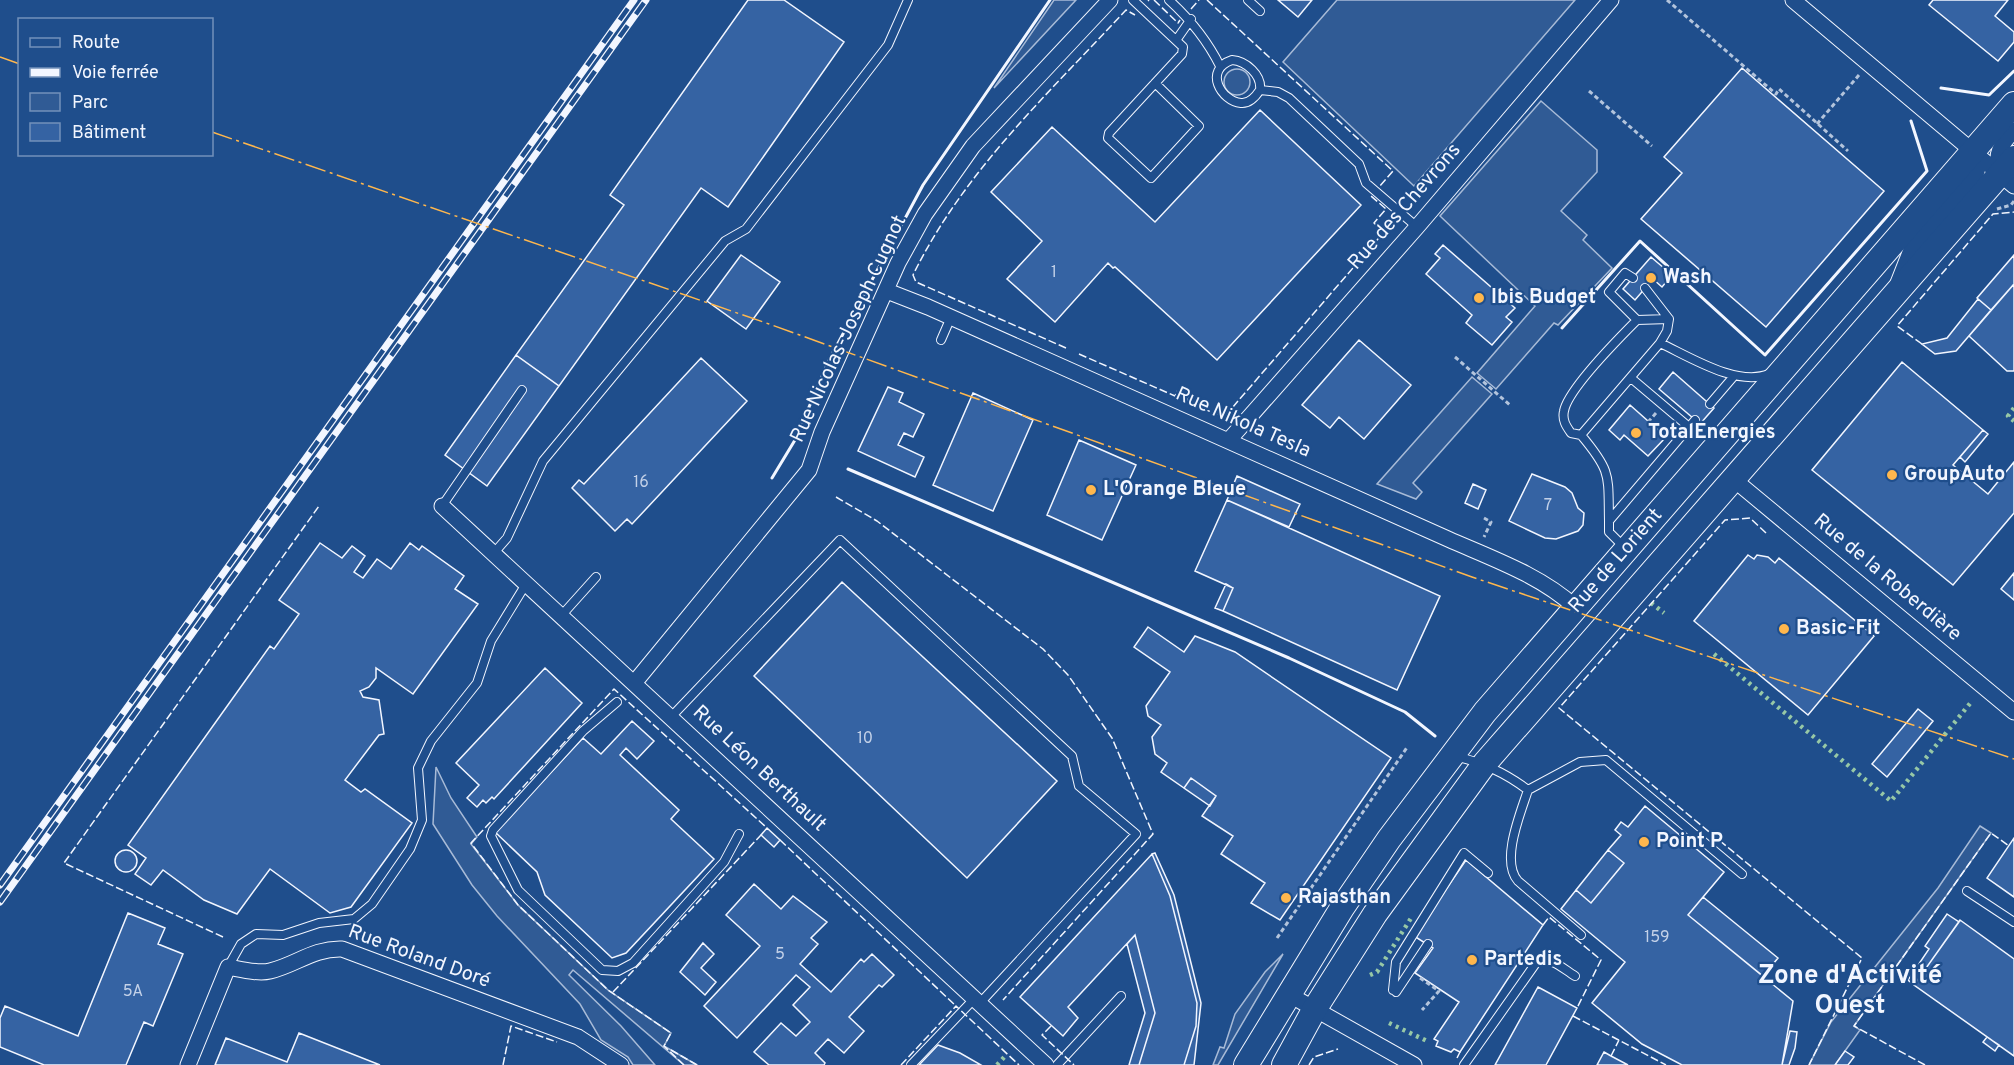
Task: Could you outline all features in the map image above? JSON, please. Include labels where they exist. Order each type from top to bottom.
[{"type":"main road","name":"Rue de Lorient","points":[[1246,1065],[1348,898],[1451,755],[1575,608],[2014,104]]},
{"type":"main road","name":"Rue de Lorient","points":[[1284,1065],[1314,1010],[1375,914],[1485,763],[1893,294],[2010,172]]},
{"type":"street","name":"Rue Nicolas-Joseph Cugnot","points":[[635,682],[809,470],[822,432],[908,242],[973,146],[1110,0]]},
{"type":"street","name":"Rue des Chevrons","points":[[1229,440],[1417,227],[1611,0]]},
{"type":"street","points":[[1793,0],[1974,151],[2010,172]]},
{"type":"street","points":[[2010,172],[1996,163],[1999,148],[2014,130]]},
{"type":"street","name":"Rue de Lorient","points":[[1893,294],[1911,250],[1977,175],[1980,160],[1974,151]]},
{"type":"street","name":"Rue Nikola Tesla","points":[[886,291],[951,317],[1478,552],[1550,587],[1575,608]]},
{"type":"street","name":"Rue de la Roberdière","points":[[1732,478],[2014,712]]},
{"type":"street","name":"Rue Léon Berthault","points":[[442,506],[672,716],[1046,1065]]},
{"type":"street","name":"Rue Roland Doré","points":[[228,967],[269,971],[312,952],[327,948],[342,949],[578,1037],[621,1065]]},
{"type":"street","points":[[188,1065],[228,967]]},
{"type":"street","points":[[1288,994],[1414,1065]]},
{"type":"lane","points":[[493,554],[507,538],[543,461],[725,241],[746,229],[775,193],[888,45],[908,0]]},
{"type":"lane","points":[[1133,0],[1177,39],[1184,51],[1155,83],[1108,138],[1151,178],[1199,126],[1155,83]]},
{"type":"lane","points":[[1169,0],[1191,19],[1220,66]]},
{"type":"lane","points":[[1248,0],[1260,11]]},
{"type":"lane","points":[[1177,39],[1191,19]]},
{"type":"lane","points":[[1232,60],[1238,60],[1256,74],[1260,90],[1249,102],[1241,103],[1233,99],[1218,84],[1216,72],[1220,66],[1232,60]]},
{"type":"lane","points":[[1260,90],[1278,92],[1288,98],[1359,164],[1366,183],[1417,227]]},
{"type":"lane","points":[[1633,278],[1625,273],[1609,292],[1637,320],[1669,320]]},
{"type":"lane","points":[[1581,435],[1660,344],[1667,331],[1669,320],[1645,288]]},
{"type":"lane","points":[[941,340],[951,317]]},
{"type":"lane","points":[[1626,550],[1609,532],[1606,469],[1602,460],[1581,435],[1571,433],[1564,420],[1566,406],[1579,386],[1637,320]]},
{"type":"lane","points":[[1660,344],[1734,376],[1751,380],[1767,376],[1789,364]]},
{"type":"lane","points":[[1710,404],[1734,376]]},
{"type":"lane","points":[[1631,378],[1689,428]]},
{"type":"lane","points":[[442,506],[522,390]]},
{"type":"lane","points":[[1609,521],[1695,420]]},
{"type":"lane","points":[[672,716],[840,540],[1072,756],[1079,786],[1136,834],[977,1001],[911,1065]]},
{"type":"lane","points":[[561,616],[596,577]]},
{"type":"lane","points":[[228,967],[241,944],[256,934],[283,935],[319,923],[354,919],[372,904],[410,849],[422,820],[418,768],[431,741],[477,683],[491,640],[526,584]]},
{"type":"lane","points":[[616,702],[583,731],[493,830],[491,836],[496,850],[518,890],[602,970],[618,971],[633,963],[724,862],[739,834]]},
{"type":"lane","points":[[1451,755],[1485,763],[1508,775],[1528,790]]},
{"type":"lane","points":[[1581,935],[1518,881],[1512,873],[1515,831],[1528,790],[1580,762],[1606,760],[1742,874]]},
{"type":"lane","points":[[1428,944],[1395,991],[1396,962],[1464,853],[1488,873]]},
{"type":"lane","points":[[1967,891],[2014,922]]},
{"type":"lane","points":[[1464,1065],[1536,963],[1551,961],[1575,976]]},
{"type":"lane","points":[[1057,1065],[1121,996]]},
{"type":"path","points":[[1667,0],[1776,94],[1779,89],[1848,151]]},
{"type":"path","points":[[1817,124],[1869,63]]},
{"type":"path","points":[[1589,90],[1652,146]]},
{"type":"path","points":[[1992,210],[2010,205],[2014,201]]},
{"type":"path","points":[[1455,357],[1511,405]]},
{"type":"path","points":[[1478,552],[1491,522],[1484,518]]},
{"type":"path","points":[[1278,938],[1408,746]]},
{"type":"path","points":[[1416,975],[1438,991],[1422,1010]]},
{"type":"green space","points":[[1054,0],[1076,0],[994,88]]},
{"type":"green space","points":[[1337,0],[1575,0],[1414,186],[1283,62]]},
{"type":"green space","points":[[1237,69],[1246,73],[1250,82],[1246,91],[1237,95],[1228,91],[1224,82],[1228,73]]},
{"type":"green space","points":[[1541,101],[1597,150],[1597,172],[1561,211],[1587,235],[1583,240],[1612,268],[1558,325],[1554,323],[1496,389],[1477,373],[1535,306],[1440,216]]},
{"type":"green space","points":[[1472,377],[1492,394],[1413,483],[1422,492],[1416,499],[1377,484]]},
{"type":"green space","points":[[436,767],[451,798],[477,837],[471,844],[518,905],[608,990],[671,1033],[664,1046],[697,1065],[684,1065],[573,970],[569,975],[621,1026],[655,1065],[633,1065],[628,1057],[601,1040],[580,1004],[497,916],[472,885],[433,824]]},
{"type":"green space","points":[[1980,826],[1991,833],[1854,1026],[1860,1030],[1835,1065],[1809,1065],[1831,1022],[1938,888]]},
{"type":"green space","points":[[1283,954],[1218,1065],[1213,1065],[1220,1047],[1224,1048],[1235,1014],[1265,972]]},
{"type":"building","points":[[748,0],[784,0],[844,42],[728,207],[701,188],[559,386],[516,355],[624,205],[610,195]]},
{"type":"building","points":[[1278,0],[1312,0],[1298,17]]},
{"type":"building","points":[[1933,0],[2008,0],[1995,16],[2014,32],[2014,42],[1998,61],[1929,5]]},
{"type":"building","points":[[1742,68],[1884,191],[1766,327],[1641,219],[1682,173],[1664,157]]},
{"type":"building","points":[[1260,110],[1361,205],[1217,360],[1108,263],[1055,322],[1007,279],[1042,241],[991,192],[1052,127],[1155,222]]},
{"type":"building","name":"Ibis Budget","points":[[1443,245],[1515,308],[1506,317],[1512,322],[1492,345],[1466,323],[1472,315],[1426,274],[1440,258],[1435,254]]},
{"type":"building","points":[[741,255],[780,282],[746,329],[707,301]]},
{"type":"building","points":[[2014,255],[2014,284],[1991,310],[1977,298]]},
{"type":"building","name":"Wash","points":[[1651,257],[1672,275],[1662,287],[1653,279],[1635,300],[1623,289]]},
{"type":"building","points":[[2014,284],[2014,371],[2007,371],[1969,336]]},
{"type":"building","points":[[1978,299],[1991,310],[1956,351],[1935,354],[1922,344],[1947,338]]},
{"type":"building","points":[[1359,340],[1411,385],[1364,439],[1339,417],[1330,428],[1302,405]]},
{"type":"building","points":[[516,355],[559,386],[487,486],[445,455]]},
{"type":"building","points":[[701,358],[747,401],[632,524],[627,519],[615,531],[572,488],[579,480],[584,484]]},
{"type":"building","name":"GroupAuto","points":[[1902,362],[1983,430],[1953,465],[1988,494],[2014,462],[2014,513],[1953,585],[1812,470]]},
{"type":"building","points":[[1673,372],[1714,408],[1700,424],[1659,389]]},
{"type":"building","points":[[888,387],[903,393],[899,402],[924,414],[913,437],[904,433],[898,445],[924,457],[915,477],[858,451]]},
{"type":"building","points":[[973,393],[1033,420],[993,511],[933,485]]},
{"type":"building","name":"TotalEnergies","points":[[1630,405],[1666,437],[1648,456],[1624,435],[1620,440],[1609,430]]},
{"type":"building","points":[[1983,430],[1988,434],[1965,462],[1960,457]]},
{"type":"building","name":"L'Orange Bleue","points":[[1079,440],[1136,465],[1102,540],[1047,515]]},
{"type":"building","points":[[1532,474],[1565,487],[1572,493],[1578,508],[1584,513],[1583,525],[1578,531],[1556,539],[1545,538],[1509,521]]},
{"type":"building","points":[[1237,476],[1300,504],[1289,527],[1227,500]]},
{"type":"building","points":[[1473,484],[1486,490],[1478,509],[1465,503]]},
{"type":"building","points":[[1227,500],[1440,596],[1397,690],[1223,611],[1233,588],[1195,571]]},
{"type":"building","points":[[320,543],[342,558],[352,546],[365,556],[354,572],[363,578],[377,559],[391,569],[410,543],[419,550],[422,546],[464,576],[455,589],[478,604],[413,694],[376,668],[376,678],[369,687],[360,691],[363,697],[379,700],[384,734],[379,735],[345,780],[361,792],[365,789],[412,823],[351,907],[330,913],[270,869],[237,914],[204,900],[163,870],[151,885],[135,874],[146,858],[128,845],[270,646],[274,649],[299,614],[279,600]]},
{"type":"building","name":"Basic-Fit","points":[[1748,555],[1754,559],[1757,555],[1768,557],[1775,563],[1779,558],[1874,636],[1808,715],[1694,621]]},
{"type":"building","points":[[2014,573],[2014,600],[2001,589]]},
{"type":"building","points":[[842,582],[1057,781],[967,878],[754,676]]},
{"type":"building","points":[[1226,584],[1233,588],[1223,611],[1215,608]]},
{"type":"building","points":[[1148,627],[1184,652],[1195,636],[1235,652],[1391,758],[1280,920],[1251,903],[1265,883],[1221,854],[1233,836],[1202,816],[1216,796],[1191,778],[1184,788],[1161,772],[1167,763],[1155,754],[1152,737],[1161,725],[1148,716],[1146,706],[1170,672],[1134,647]]},
{"type":"building","points":[[545,668],[582,703],[494,799],[492,797],[486,803],[483,800],[477,807],[467,798],[479,785],[456,763]]},
{"type":"building","points":[[1918,709],[1933,721],[1887,777],[1872,764]]},
{"type":"building","points":[[632,721],[654,741],[637,759],[626,748],[620,755],[679,810],[671,819],[714,859],[626,953],[612,958],[545,895],[537,872],[495,832],[583,738],[601,754]]},
{"type":"building","points":[[1191,778],[1216,796],[1210,806],[1184,788]]},
{"type":"building","points":[[1645,806],[1724,872],[1688,915],[1793,1001],[1782,1065],[1682,1065],[1642,1044],[1592,1003],[1625,962],[1561,909],[1576,890],[1591,903],[1624,863],[1608,850],[1621,835],[1615,830],[1621,822],[1628,827]]},
{"type":"building","points":[[767,828],[780,840],[774,847],[761,835]]},
{"type":"building","points":[[2014,838],[2014,897],[1987,878]]},
{"type":"building","points":[[126,850],[134,853],[137,861],[134,869],[126,872],[118,869],[115,861],[118,853]]},
{"type":"building","points":[[1608,850],[1624,863],[1591,903],[1576,890]]},
{"type":"building","points":[[1155,853],[1174,895],[1201,1003],[1194,1065],[1184,1065],[1196,1026],[1197,1003],[1170,896],[1152,854]]},
{"type":"building","points":[[1152,854],[1170,896],[1197,1003],[1196,1026],[1184,1065],[1139,1065],[1155,1013],[1135,935],[1068,1007],[1078,1018],[1063,1036],[1020,997]]},
{"type":"building","name":"Partedis","points":[[1466,860],[1543,925],[1460,1052],[1454,1049],[1451,1052],[1436,1046],[1438,1041],[1434,1039],[1459,1002],[1415,973],[1433,948],[1414,936]]},
{"type":"building","points":[[754,884],[781,909],[793,896],[827,922],[811,938],[818,944],[800,964],[831,992],[861,959],[864,962],[872,954],[894,975],[882,987],[879,985],[849,1017],[864,1031],[844,1053],[828,1039],[815,1053],[825,1063],[824,1065],[769,1065],[754,1052],[781,1023],[796,1036],[810,1022],[793,1005],[810,987],[796,975],[737,1038],[704,1006],[760,946],[726,915]]},
{"type":"building","points":[[1703,897],[1778,958],[1763,976],[1688,915]]},
{"type":"building","points":[[128,913],[165,928],[158,944],[183,954],[153,1026],[144,1022],[126,1065],[44,1065],[0,1047],[0,1018],[5,1006],[78,1036]]},
{"type":"building","points":[[1947,914],[1959,922],[1914,985],[1908,980],[1929,949],[1925,946]]},
{"type":"building","points":[[1960,920],[2014,959],[2014,1056],[1914,985]]},
{"type":"building","points":[[1135,935],[1155,1013],[1139,1065],[1129,1065],[1145,1013],[1127,944]]},
{"type":"building","points":[[703,943],[714,954],[701,968],[716,982],[705,995],[680,972]]},
{"type":"building","points":[[1538,987],[1577,1008],[1546,1065],[1495,1065]]},
{"type":"building","points":[[1790,1031],[1797,1032],[1795,1048],[1789,1065],[1782,1065]]},
{"type":"building","points":[[299,1033],[380,1065],[215,1065],[226,1038],[287,1062]]},
{"type":"building","points":[[1987,1037],[1999,1045],[1995,1051],[1983,1042]]},
{"type":"building","points":[[938,1045],[960,1053],[981,1065],[919,1065]]},
{"type":"building","points":[[1845,1051],[1854,1057],[1848,1065],[1835,1065]]},
{"type":"building","points":[[1604,1052],[1611,1056],[1628,1065],[1597,1065]]},
{"type":"railway","points":[[0,885],[634,0]]},
{"type":"railway","points":[[0,902],[646,0]]},
{"type":"hedge","points":[[2014,408],[2008,416],[2014,421]]},
{"type":"hedge","points":[[1651,603],[1664,613]]},
{"type":"hedge","points":[[1714,654],[1891,801],[1972,701]]},
{"type":"hedge","points":[[1370,975],[1377,972],[1413,915]]},
{"type":"hedge","points":[[1389,1023],[1427,1041]]},
{"type":"hedge","points":[[997,1065],[1007,1054]]},
{"type":"fence","points":[[1154,0],[1178,23],[1180,20]]},
{"type":"fence","points":[[1191,9],[1199,0]]},
{"type":"fence","points":[[1207,0],[1393,171],[1380,186]]},
{"type":"fence","points":[[1066,348],[916,282],[913,275],[957,202],[1009,135],[1126,10],[1135,15]]},
{"type":"fence","points":[[1189,397],[1187,402],[1216,414],[1232,408],[1384,232],[1374,223],[1386,209],[1371,196]]},
{"type":"fence","points":[[1922,344],[1897,326],[1993,214],[2014,212]]},
{"type":"fence","points":[[1079,354],[1175,396],[1177,391]]},
{"type":"fence","points":[[836,497],[877,521],[1043,649],[1068,675],[1112,738],[1153,834],[1003,1000]]},
{"type":"fence","points":[[223,937],[64,863],[319,506]]},
{"type":"fence","points":[[1766,533],[1750,518],[1725,520],[1559,708],[1862,958],[1809,1065]]},
{"type":"fence","points":[[684,1065],[664,1046],[671,1033],[608,990],[518,905],[471,843],[614,689],[767,828]]},
{"type":"fence","points":[[1925,1065],[1854,1026],[1991,833],[2009,846]]},
{"type":"fence","points":[[613,992],[761,835]]},
{"type":"fence","points":[[780,840],[956,1006]]},
{"type":"fence","points":[[1543,925],[1549,917],[1601,960],[1577,1008]]},
{"type":"fence","points":[[901,1065],[956,1006],[1019,1065]]},
{"type":"fence","points":[[1573,1016],[1666,1065]]},
{"type":"fence","points":[[503,1065],[511,1026],[557,1042]]},
{"type":"fence","points":[[1051,1026],[1042,1035],[1074,1065]]},
{"type":"fence","points":[[1611,1056],[1619,1040]]},
{"type":"fence","points":[[1309,1065],[1314,1057],[1338,1049]]},
{"type":"fence","points":[[671,1050],[697,1065]]},
{"type":"fence","points":[[1457,1058],[1460,1052]]},
{"type":"wall","points":[[772,478],[795,440],[829,360],[923,185],[1050,0]]},
{"type":"wall","points":[[1941,88],[1989,95],[2014,71]]},
{"type":"wall","points":[[1562,328],[1640,241],[1765,355],[1927,171],[1911,121]]},
{"type":"wall","points":[[848,469],[1289,658],[1405,712],[1435,736]]},
{"type":"power","points":[[0,57],[18,63]]},
{"type":"power","points":[[213,132],[769,324],[1472,577],[2014,759]]},
{"type":"place","name":"Wash","points":[[1651,278]]},
{"type":"place","name":"Ibis Budget","points":[[1479,298]]},
{"type":"place","name":"TotalEnergies","points":[[1636,433]]},
{"type":"place","name":"GroupAuto","points":[[1892,475]]},
{"type":"place","name":"L'Orange Bleue","points":[[1091,490]]},
{"type":"place","name":"Basic-Fit","points":[[1784,629]]},
{"type":"place","name":"Point P","points":[[1644,842]]},
{"type":"place","name":"Rajasthan","points":[[1286,898]]},
{"type":"place","name":"Partedis","points":[[1472,960]]},
{"type":"district","name":"Zone d'Activité Ouest","points":[[1850,991]]}]
